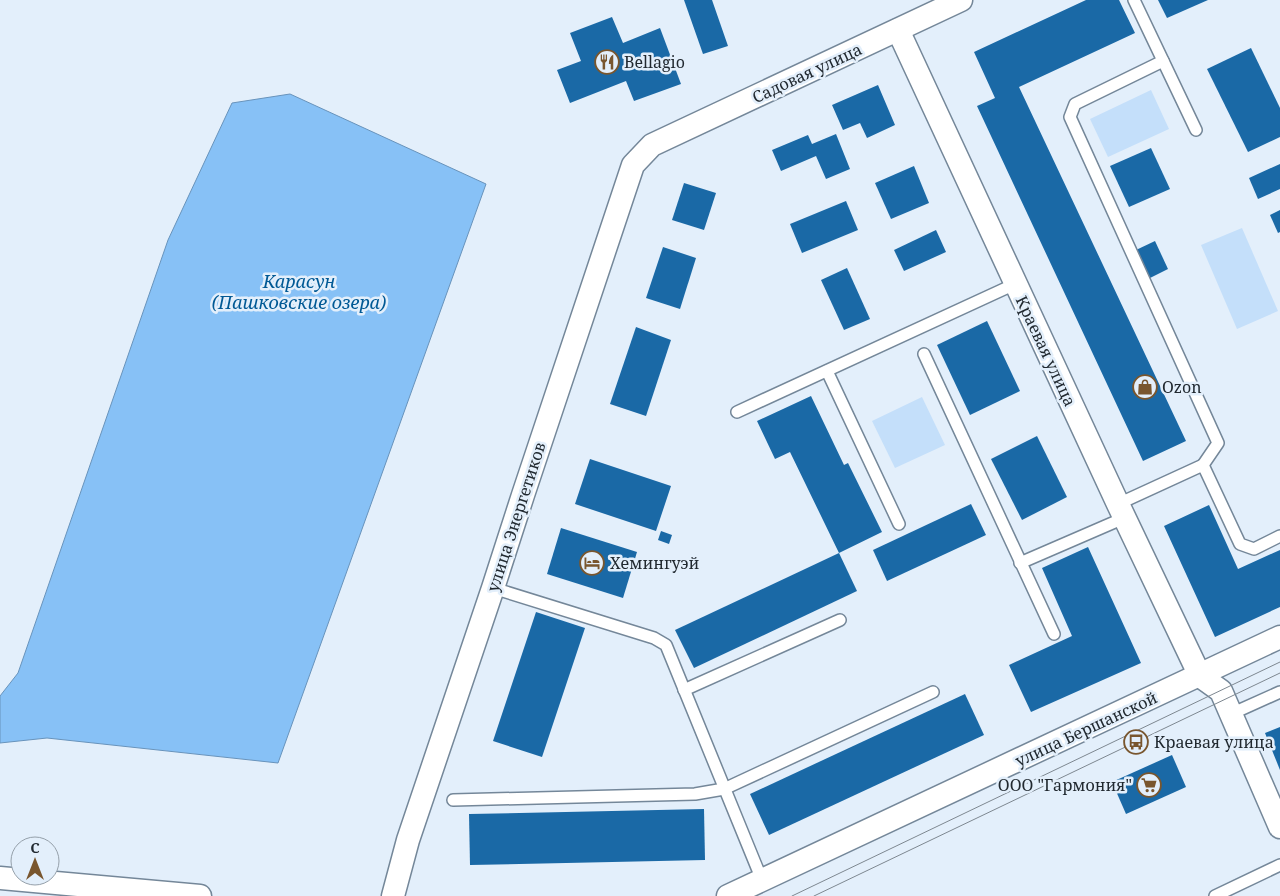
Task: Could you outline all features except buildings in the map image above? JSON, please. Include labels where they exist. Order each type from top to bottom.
[{"type":"street","name":"Садовая улица","points":[[652,145],[961,0]]},
{"type":"street","name":"Краевая улица","points":[[898,30],[1121,511],[1200,676],[1221,691],[1280,827]]},
{"type":"street","name":"улица Энергетиков","points":[[392,896],[408,840],[633,165],[652,145]]},
{"type":"street","name":"улица Бершанской","points":[[728,896],[1280,638]]},
{"type":"street","points":[[0,878],[148,894],[200,896]]},
{"type":"lane","points":[[1134,0],[1196,130]]},
{"type":"lane","points":[[1020,563],[1121,511],[1203,465],[1218,443],[1070,117],[1075,104],[1163,61]]},
{"type":"lane","points":[[737,412],[1015,284]]},
{"type":"lane","points":[[924,354],[1054,634]]},
{"type":"lane","points":[[827,371],[899,524]]},
{"type":"lane","points":[[1203,465],[1240,544],[1254,549],[1280,536]]},
{"type":"lane","points":[[493,588],[654,638],[666,645],[762,880]]},
{"type":"lane","points":[[684,690],[840,620]]},
{"type":"lane","points":[[453,800],[695,794],[724,788],[933,692]]},
{"type":"lane","points":[[1231,714],[1280,692]]},
{"type":"lane","points":[[1215,896],[1280,865]]},
{"type":"shaded area","points":[[1151,90],[1169,129],[1108,157],[1090,119]]},
{"type":"shaded area","points":[[1242,228],[1278,311],[1237,329],[1201,245]]},
{"type":"shaded area","points":[[922,397],[945,445],[895,468],[872,421]]},
{"type":"water","name":"Карасун (Пашковские озера)","points":[[290,94],[486,184],[278,763],[47,738],[0,743],[0,696],[18,673],[168,240],[232,103]]},
{"type":"tram line","points":[[792,896],[1280,662]]},
{"type":"tram line","points":[[814,896],[1280,673]]},
{"type":"place","name":"Bellagio","points":[[607,62]]},
{"type":"place","name":"Ozon","points":[[1145,387]]},
{"type":"place","name":"Хемингуэй","points":[[592,563]]},
{"type":"place","name":"Краевая улица","points":[[1136,742]]},
{"type":"place","name":"ООО \"Гармония\"","points":[[1149,785]]}]
